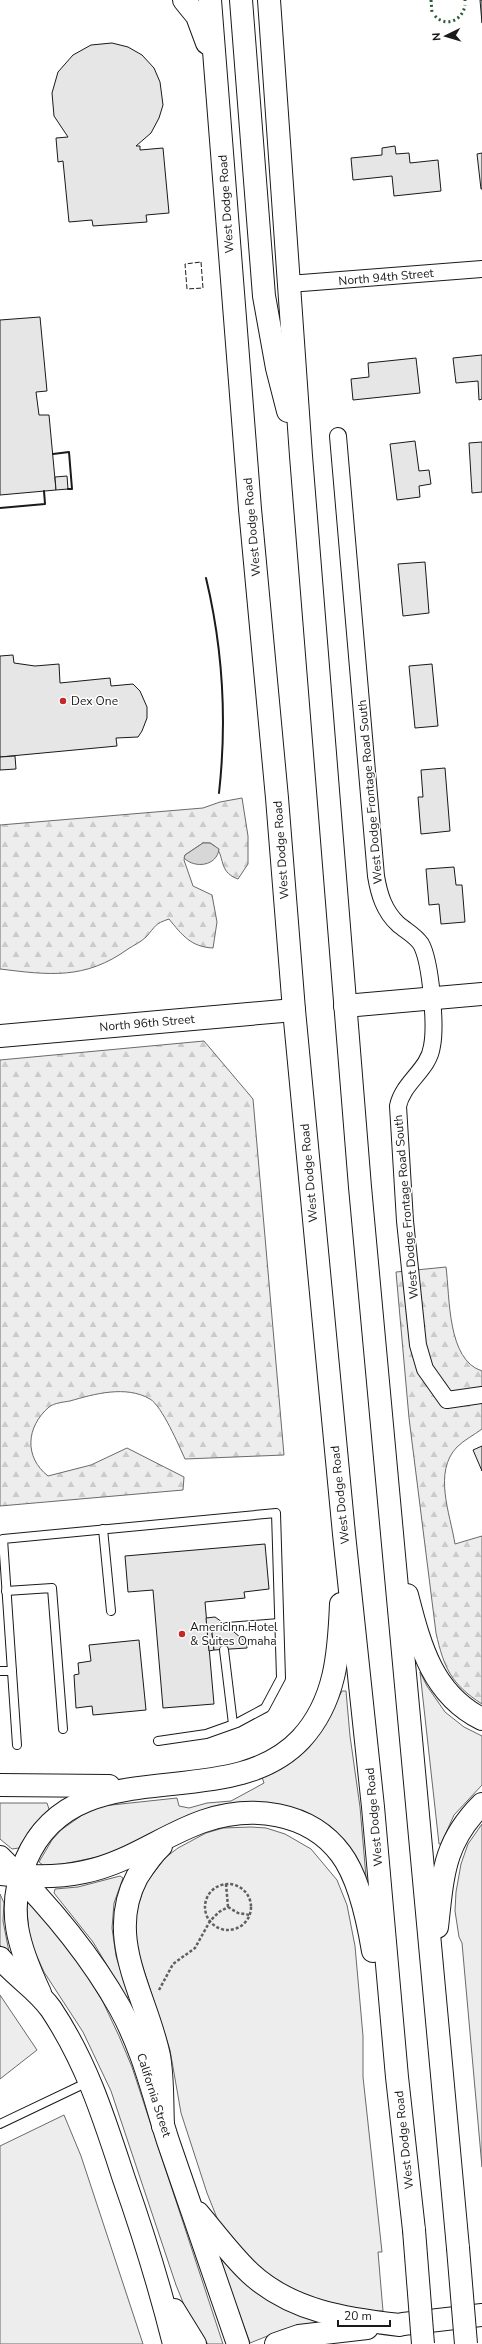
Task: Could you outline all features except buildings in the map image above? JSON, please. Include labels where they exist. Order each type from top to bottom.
[{"type":"main road","points":[[184,0],[197,16],[202,28],[218,88]]},
{"type":"main road","name":"West Dodge Road","points":[[210,0],[249,501],[277,798],[294,1010],[344,1534],[373,1807],[397,2077],[414,2230],[424,2344]]},
{"type":"main road","points":[[241,0],[264,296],[277,368],[301,456]]},
{"type":"main road","points":[[269,0],[301,456],[345,1006],[415,1804],[432,1964],[466,2344]]},
{"type":"main road","points":[[345,1006],[482,994]]},
{"type":"main road","name":"North 96th Street","points":[[0,1036],[294,1010]]},
{"type":"main road","points":[[391,1532],[414,1620],[427,1660],[438,1681],[452,1698],[470,1713],[482,1719]]},
{"type":"main road","points":[[10,1875],[53,1821],[87,1799],[123,1790],[218,1778],[245,1771],[285,1752],[300,1740],[312,1726],[329,1695],[334,1679],[340,1631],[344,1534]]},
{"type":"main road","points":[[0,1785],[158,1786]]},
{"type":"main road","points":[[432,1964],[447,1857],[455,1838],[482,1804]]},
{"type":"main road","points":[[10,1875],[60,1876],[84,1872],[139,1853],[203,1822],[234,1814],[255,1812],[280,1815],[301,1822],[322,1835],[341,1854],[354,1881],[368,1922],[397,2077]]},
{"type":"main road","points":[[163,2126],[159,2056],[135,1980],[126,1943],[124,1921],[133,1886],[144,1866],[156,1850],[175,1835]]},
{"type":"main road","name":"California Street","points":[[0,1856],[10,1875],[74,1937],[100,1974],[117,2003],[144,2058],[163,2126],[238,2344]]},
{"type":"main road","points":[[10,1875],[17,1897],[18,1939],[22,1954],[40,1994],[70,2040],[91,2080],[159,2282],[174,2344]]},
{"type":"main road","points":[[0,1958],[8,1968],[40,1994]]},
{"type":"main road","points":[[188,2199],[229,2251],[251,2273],[280,2294],[309,2308],[350,2319],[400,2324]]},
{"type":"main road","points":[[159,2282],[194,2344]]},
{"type":"main road","points":[[276,2344],[299,2336],[482,2315]]},
{"type":"street","name":"North 94th Street","points":[[289,284],[482,269]]},
{"type":"street","name":"West Dodge Frontage Road South","points":[[338,436],[376,876],[386,908],[399,925],[413,935],[421,945],[426,963],[432,999],[433,1046],[427,1060],[410,1081],[400,1097],[398,1119],[418,1345],[425,1369],[448,1400],[482,1395]]},
{"type":"lane","points":[[17,1745],[2,1549],[3,1538],[276,1513],[281,1678],[265,1708],[233,1724],[206,1734],[158,1741]]},
{"type":"lane","points":[[103,1529],[111,1611]]},
{"type":"lane","points":[[6,1591],[52,1588],[63,1728]]},
{"type":"lane","points":[[227,1627],[279,1623]]},
{"type":"lane","points":[[224,1650],[233,1724]]},
{"type":"lane","points":[[0,1672],[12,1670]]},
{"type":"lane","points":[[0,2124],[91,2080]]},
{"type":"path","points":[[226,1884],[228,1907]]},
{"type":"path","points":[[226,1884],[238,1886],[247,1893],[251,1905],[250,1915],[242,1925],[231,1929],[217,1927],[210,1921],[206,1911],[208,1896],[214,1889],[226,1884]]},
{"type":"path","points":[[228,1907],[238,1913],[250,1915]]},
{"type":"path","points":[[158,1992],[173,1964],[195,1948],[210,1921],[219,1912],[228,1907]]},
{"type":"shaded area","points":[[203,843],[210,843],[219,849],[214,859],[205,864],[194,864],[184,858],[185,855]]},
{"type":"shaded area","points":[[420,1672],[427,1686],[445,1712],[464,1727],[482,1736],[482,1785],[454,1815],[441,1844],[439,1844]]},
{"type":"shaded area","points":[[342,1691],[346,1691],[350,1736],[360,1807],[366,1877],[344,1846],[219,1805],[188,1815],[153,1835],[107,1855],[63,1864],[44,1866],[39,1862],[52,1840],[61,1830],[85,1813],[102,1806],[177,1798],[179,1806],[189,1808],[207,1803],[231,1801],[264,1783],[262,1777],[326,1721]]},
{"type":"shaded area","points":[[0,1803],[47,1803],[49,1809],[31,1828],[19,1848],[12,1849],[0,1839]]},
{"type":"shaded area","points":[[482,1824],[482,2167],[462,1943],[459,1937],[455,1911],[456,1892],[461,1864],[468,1844]]},
{"type":"shaded area","points":[[223,1828],[266,1828],[285,1834],[311,1849],[337,1880],[347,1905],[355,1946],[363,2036],[363,2077],[382,2252],[378,2252],[383,2311],[355,2311],[280,2290],[223,2233],[207,2193],[181,2113],[170,2050],[136,1946],[135,1915],[145,1884],[166,1857],[178,1848],[206,1833]]},
{"type":"shaded area","points":[[120,1876],[123,1878],[114,1903],[112,1928],[116,1956],[129,1997],[126,1997],[93,1942],[54,1893],[55,1889],[78,1887]]},
{"type":"shaded area","points":[[0,1894],[4,1903],[3,1921],[10,1957],[0,1945]]},
{"type":"shaded area","points":[[31,1902],[78,1960],[103,2002],[119,2036],[132,2067],[223,2344],[208,2344],[192,2325],[176,2285],[111,2091],[83,2032],[44,1972],[34,1950],[29,1935],[27,1909],[27,1904]]},
{"type":"shaded area","points":[[0,1995],[37,2050],[0,2079]]},
{"type":"shaded area","points":[[64,2115],[81,2156],[143,2344],[0,2344],[0,2146]]},
{"type":"shaded area","points":[[218,2256],[330,2323],[285,2329],[250,2343]]},
{"type":"green space","points":[[242,798],[248,836],[248,864],[238,879],[231,876],[226,871],[219,851],[210,843],[203,843],[185,855],[184,860],[193,886],[212,895],[217,922],[213,948],[193,943],[178,930],[169,919],[158,924],[140,942],[112,959],[82,971],[66,973],[35,973],[0,969],[0,825],[203,808],[220,802]]},
{"type":"green space","points":[[204,1041],[253,1099],[284,1455],[185,1459],[165,1418],[155,1403],[150,1399],[131,1392],[110,1392],[59,1403],[49,1407],[41,1415],[32,1433],[31,1442],[35,1460],[40,1468],[48,1476],[91,1465],[127,1448],[184,1477],[183,1490],[0,1506],[0,1060]]},
{"type":"green space","points":[[446,1267],[452,1326],[456,1341],[462,1354],[471,1365],[482,1371],[482,1429],[457,1447],[450,1457],[446,1468],[445,1493],[455,1544],[482,1536],[482,1704],[471,1697],[450,1674],[442,1656],[436,1633],[409,1418],[396,1272]]},
{"type":"hedge","points":[[431,0],[432,13]]},
{"type":"hedge","points":[[435,16],[439,20],[449,22],[453,21],[461,15],[465,5]]},
{"type":"fence","points":[[201,262],[203,288],[187,289],[185,264],[201,262]]},
{"type":"wall","points":[[53,454],[69,452],[72,489],[68,489]]},
{"type":"wall","points":[[0,508],[45,504],[44,491]]},
{"type":"wall","points":[[206,578],[216,631],[222,685],[223,739],[219,793]]},
{"type":"place","name":"Dex One","points":[[63,701]]},
{"type":"place","name":"AmericInn Hotel & Suites Omaha","points":[[182,1634]]}]
